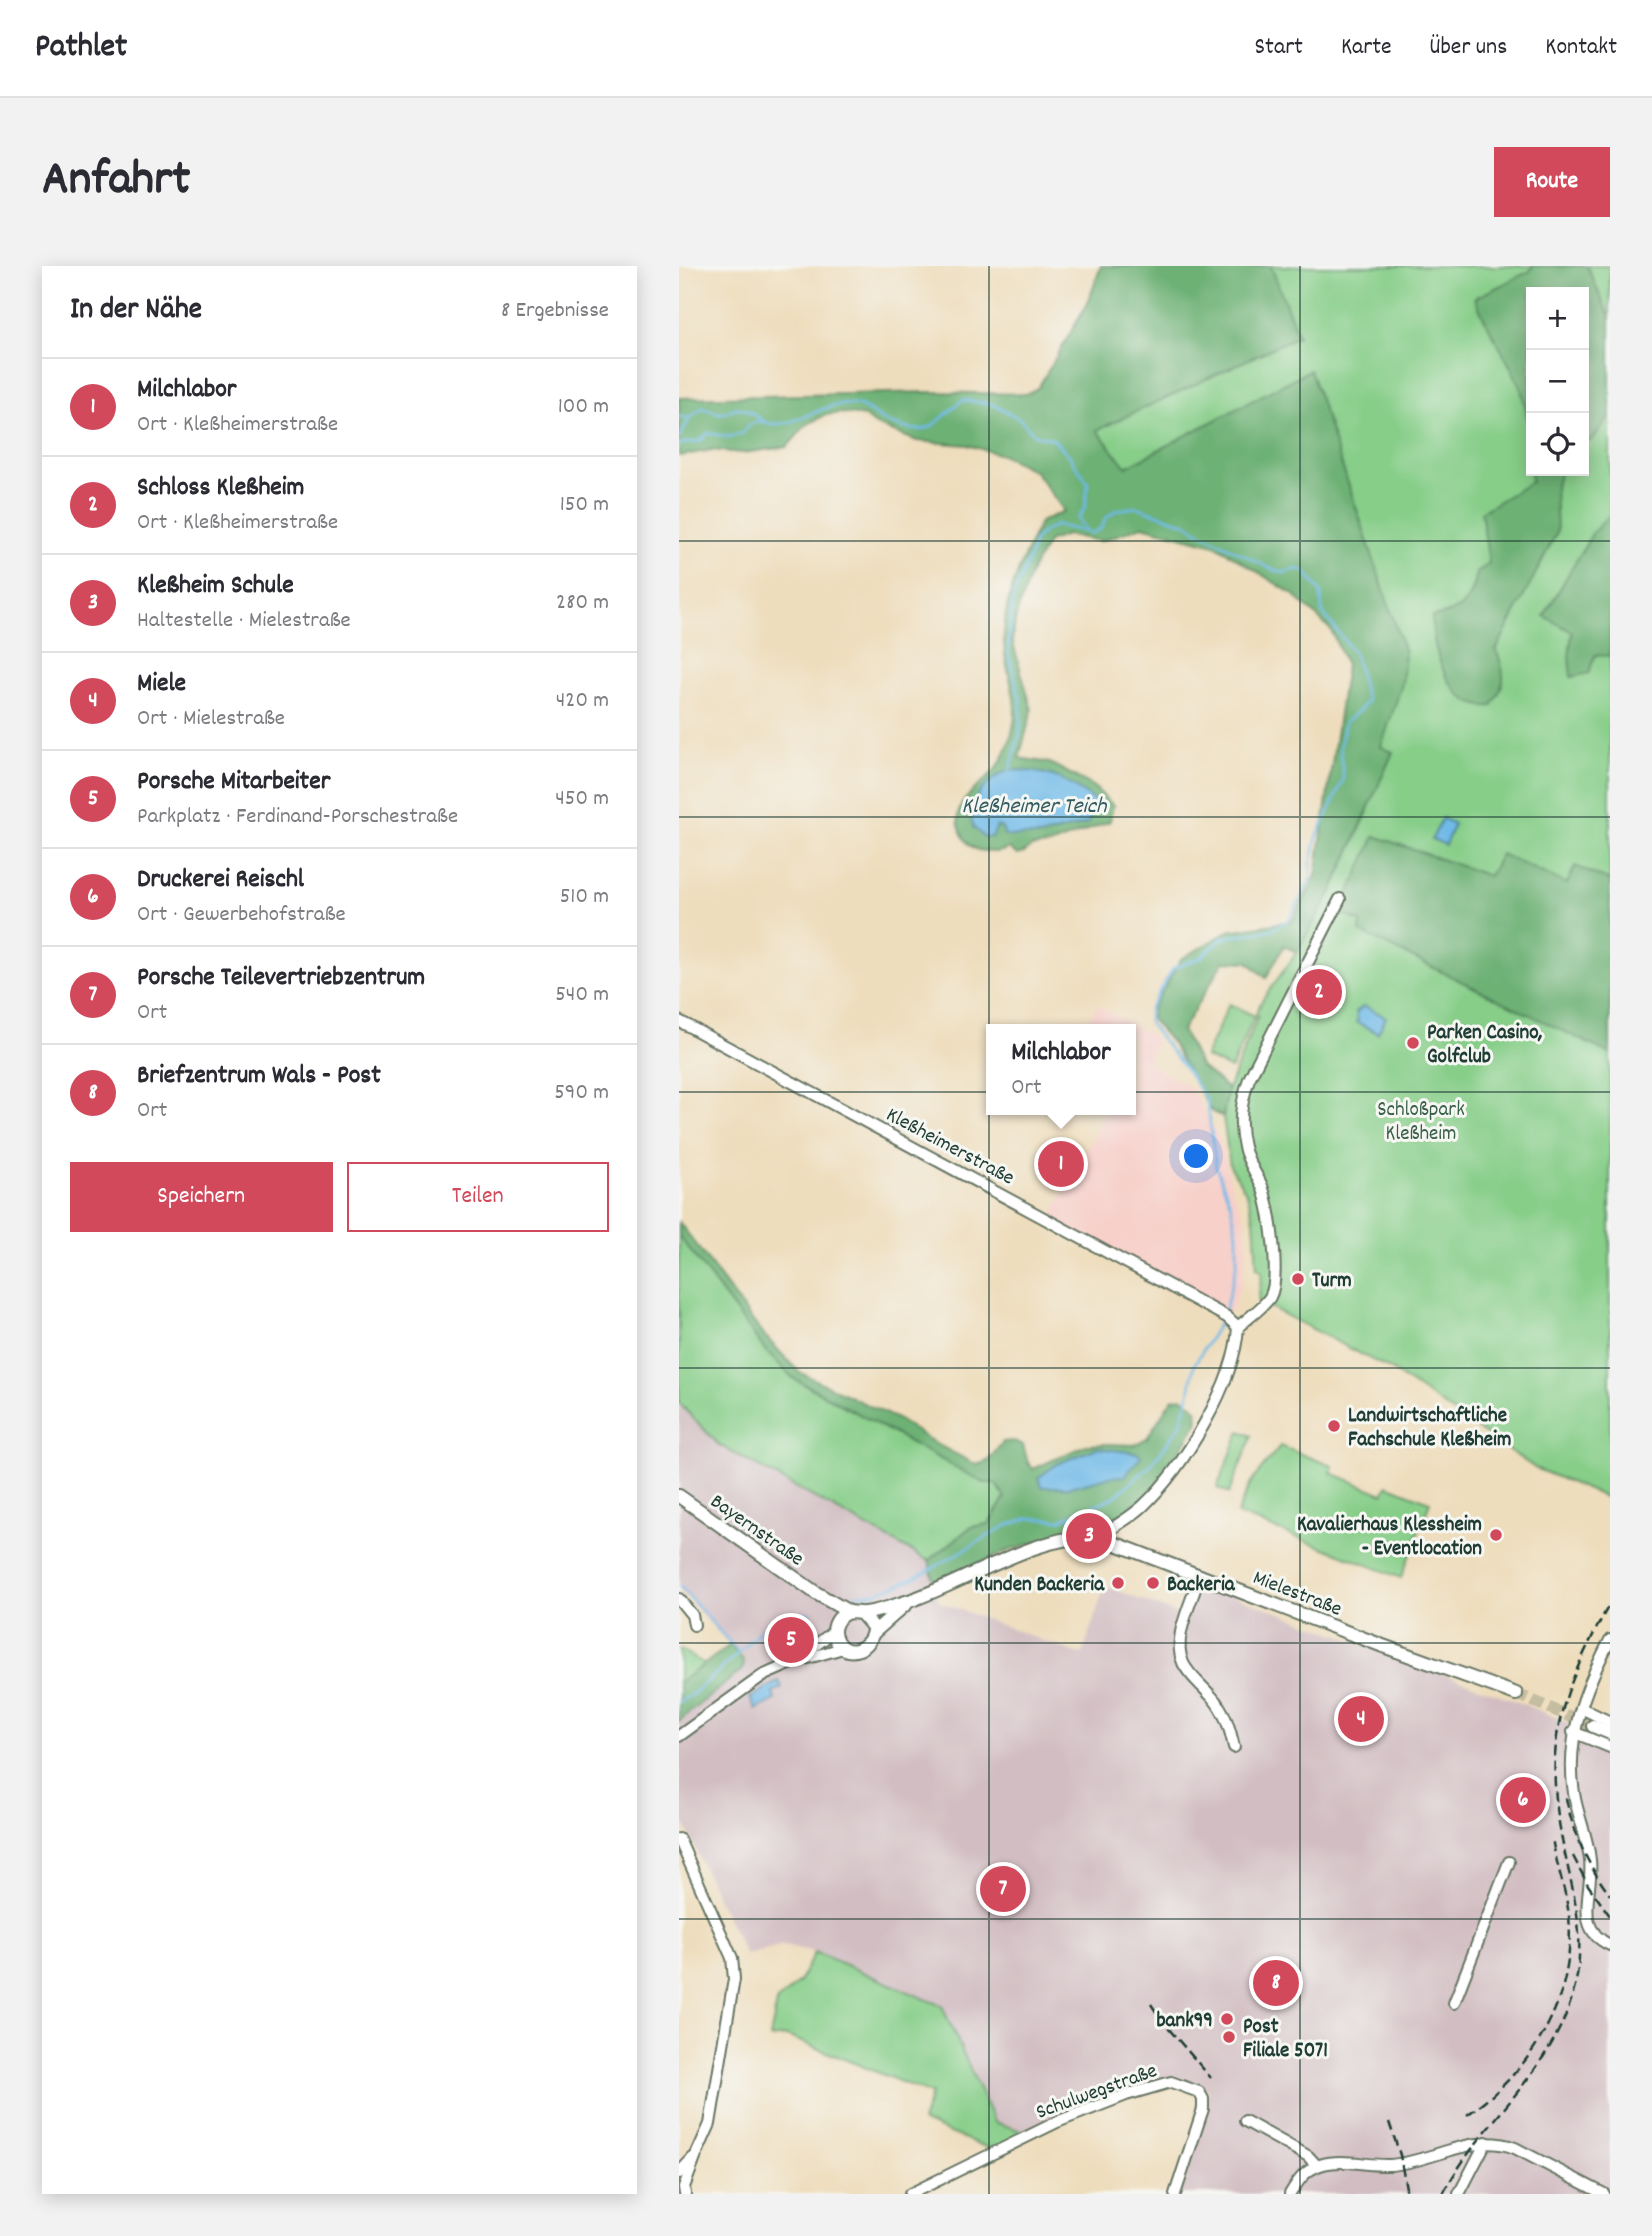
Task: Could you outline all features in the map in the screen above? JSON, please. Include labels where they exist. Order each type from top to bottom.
[{"type":"street","points":[[1098,1537],[1128,1519],[1145,1504],[1178,1463],[1216,1403],[1237,1347],[1238,1327],[1270,1297],[1274,1269],[1270,1213],[1262,1187],[1244,1149],[1240,1115],[1243,1096],[1340,898]]},
{"type":"street","name":"Kleßheimerstraße","points":[[679,1021],[979,1181],[1227,1317],[1238,1327]]},
{"type":"street","name":"Bayernstraße","points":[[679,1496],[816,1593],[846,1619]]},
{"type":"street","name":"Mielestraße","points":[[846,1619],[908,1601],[1032,1550],[1069,1538],[1098,1537],[1516,1694]]},
{"type":"street","points":[[1200,1575],[1181,1632],[1182,1664],[1189,1676],[1214,1698],[1223,1712],[1230,1727],[1234,1747]]},
{"type":"street","points":[[679,1599],[692,1615],[694,1625]]},
{"type":"street","name":"Mielestraße","points":[[843,1648],[849,1651],[868,1645],[873,1633],[908,1601]]},
{"type":"street","points":[[794,1662],[846,1619],[871,1622],[873,1633]]},
{"type":"street","points":[[679,1736],[749,1684],[794,1662],[843,1648],[835,1638],[846,1619]]},
{"type":"street","points":[[1610,1640],[1586,1689],[1573,1732],[1573,1790],[1590,1856],[1587,1896],[1590,1927],[1597,1939],[1610,1945]]},
{"type":"street","points":[[1581,1708],[1610,1722]]},
{"type":"street","points":[[1593,1726],[1610,1733]]},
{"type":"street","points":[[1573,1732],[1610,1747]]},
{"type":"street","points":[[679,1839],[732,1958],[734,1979],[711,2124],[684,2187],[685,2194]]},
{"type":"street","points":[[1454,2003],[1509,1862]]},
{"type":"street","name":"Schulwegstraße","points":[[911,2194],[1057,2122],[1126,2095],[1171,2082],[1200,2093],[1203,2109],[1175,2194]]},
{"type":"street","points":[[1245,2121],[1308,2155],[1317,2166]]},
{"type":"street","points":[[1459,2194],[1486,2142]]},
{"type":"street","points":[[1290,2194],[1305,2173],[1317,2166],[1336,2162],[1402,2164],[1486,2142],[1515,2148],[1604,2194]]},
{"type":"street","points":[[679,2174],[697,2153]]},
{"type":"shaded area","points":[[1097,1005],[1131,1024],[1086,1024]]},
{"type":"shaded area","points":[[1136,1027],[1158,1039],[1147,1063],[1191,1087],[1219,1139],[1233,1191],[1245,1219],[1247,1250],[1242,1282],[1231,1313],[1051,1217],[1104,1115],[1136,1115]]},
{"type":"shaded area","points":[[679,1403],[719,1445],[929,1561],[939,1602],[1082,1655],[1105,1586],[1180,1615],[1202,1584],[1511,1699],[1610,1740],[1610,2194],[1180,2194],[1208,2109],[1208,2091],[1197,2082],[1161,2077],[1025,2132],[994,2122],[942,2006],[815,1952],[783,1945],[746,1955],[718,1900],[679,1811],[679,1721],[701,1705],[744,1661],[679,1589]]},
{"type":"green space","name":"Schloßpark Kleßheim","points":[[1101,266],[1610,266],[1610,1499],[1535,1468],[1390,1369],[1258,1301],[1262,1272],[1257,1269],[1254,1220],[1247,1194],[1230,1166],[1223,1117],[1228,1089],[1258,1016],[1256,1014],[1261,1002],[1297,952],[1333,889],[1367,814],[1381,747],[1355,630],[1128,488],[1026,394],[1038,388],[1088,303]]},
{"type":"green space","points":[[1101,266],[1271,266],[1298,336],[1097,430],[1126,467],[1310,370],[1405,653],[1402,684],[1381,747],[1393,752],[1333,889],[1297,952],[1284,946],[1266,978],[1248,962],[1224,961],[1182,1030],[1200,1066],[1228,1089],[1223,1117],[1212,1112],[1171,1042],[1151,1019],[1152,1008],[1181,959],[1229,931],[1292,921],[1316,876],[1346,665],[1331,630],[1294,595],[1215,545],[1142,526],[1101,541],[1067,535],[1049,541],[1032,569],[1016,616],[1012,640],[1032,710],[1019,758],[1050,763],[1093,786],[1113,805],[1110,821],[1050,845],[1031,847],[1017,855],[1009,848],[998,852],[978,850],[966,841],[963,835],[958,821],[959,811],[963,802],[1000,763],[1012,733],[1015,706],[1004,637],[1008,603],[1040,522],[1064,511],[1035,471],[1002,455],[967,445],[917,441],[876,425],[863,416],[842,413],[825,415],[806,425],[787,447],[742,453],[711,450],[679,456],[679,398],[929,392],[1026,394],[1038,388],[1088,303]],"holes":[[[1010,770],[1047,774],[1075,787],[1097,802],[1088,823],[1040,836],[1005,836],[1002,828],[997,826]]]},
{"type":"green space","points":[[1533,266],[1587,266],[1610,318],[1610,416],[1589,441],[1589,287],[1526,287],[1526,412],[1521,390],[1475,298],[1530,271]]},
{"type":"green space","points":[[1531,476],[1559,476],[1555,487],[1557,532],[1496,650],[1503,672],[1500,691],[1492,706],[1477,705],[1465,699],[1446,676],[1435,646],[1432,617],[1451,612],[1464,604],[1472,591],[1477,573],[1489,563],[1481,512],[1531,482]]},
{"type":"green space","points":[[1610,515],[1610,656],[1595,655],[1589,673],[1571,677],[1569,657],[1572,632],[1544,616],[1593,532]]},
{"type":"green space","points":[[1375,836],[1489,876],[1501,854],[1567,884],[1575,866],[1610,881],[1610,1054],[1360,932],[1361,922],[1340,913]]},
{"type":"green space","points":[[1229,1004],[1255,1016],[1231,1069],[1205,1057]]},
{"type":"green space","points":[[679,1222],[761,1332],[799,1372],[899,1420],[938,1445],[977,1465],[988,1461],[1003,1442],[1014,1441],[1023,1445],[1028,1463],[1033,1469],[1086,1445],[1134,1445],[1147,1438],[1172,1399],[1181,1397],[1195,1407],[1197,1423],[1156,1485],[1123,1514],[1005,1552],[934,1583],[929,1561],[971,1527],[989,1524],[1005,1497],[995,1483],[984,1483],[793,1378],[766,1351],[679,1236]]},
{"type":"green space","points":[[679,1236],[766,1351],[793,1378],[984,1483],[995,1483],[1005,1497],[989,1524],[971,1527],[929,1561],[719,1445],[679,1403]]},
{"type":"green space","points":[[1240,1431],[1252,1436],[1229,1493],[1217,1488]]},
{"type":"green space","points":[[1280,1446],[1333,1466],[1331,1473],[1383,1494],[1387,1485],[1430,1502],[1401,1578],[1237,1514],[1251,1482]]},
{"type":"green space","points":[[730,1645],[744,1661],[743,1669],[679,1721],[679,1683]]},
{"type":"green space","points":[[679,1649],[705,1664],[679,1683]]},
{"type":"green space","points":[[815,1952],[942,2006],[994,2122],[1025,2132],[1001,2153],[922,2122],[931,2094],[787,2036],[770,2038],[777,2001],[799,1982]]},
{"type":"water","name":"Kleßheimer Teich","points":[[1010,770],[1056,777],[1097,802],[1088,823],[1040,836],[1005,836],[1002,828],[997,826],[992,837],[984,837],[973,827],[974,804],[986,786]]},
{"type":"water","points":[[1442,818],[1454,824],[1445,845],[1432,839]]},
{"type":"water","points":[[1364,1006],[1386,1017],[1378,1033],[1356,1022],[1356,1012]]},
{"type":"water","points":[[1097,1448],[1137,1453],[1141,1456],[1125,1476],[1108,1477],[1069,1487],[1042,1487],[1038,1478],[1057,1464]]},
{"type":"water","points":[[779,1681],[782,1687],[773,1693],[775,1700],[756,1710],[750,1698]]},
{"type":"waterway","points":[[679,438],[690,418],[702,408],[720,413],[740,408],[767,423],[777,424],[797,420],[833,406],[854,405],[892,424],[920,430],[935,424],[963,400],[992,404],[1021,420],[1035,435],[1053,439],[1068,454],[1088,483],[1085,507],[1078,519],[1087,532],[1100,529],[1106,518],[1117,510],[1137,507],[1187,524],[1269,568],[1283,573],[1296,569],[1305,571],[1321,593],[1322,612],[1354,653],[1367,701],[1345,722],[1340,746],[1343,780],[1317,837],[1311,863],[1311,878],[1289,920],[1270,930],[1223,938],[1200,958],[1173,968],[1149,1009],[1149,1023],[1207,1101],[1216,1167],[1231,1205],[1237,1235],[1237,1263],[1225,1310]]},
{"type":"waterway","points":[[679,417],[690,418]]},
{"type":"waterway","points":[[679,444],[700,441],[708,433],[729,437],[743,433],[753,423],[762,422]]},
{"type":"waterway","points":[[1010,770],[1020,732],[1021,701],[1008,653],[1013,597],[1034,541],[1043,532],[1056,525],[1087,532]]},
{"type":"waterway","points":[[856,1594],[875,1593],[900,1584],[1006,1526],[1029,1518],[1060,1520],[1114,1497],[1150,1466],[1180,1426],[1194,1365],[1223,1317]]},
{"type":"waterway","points":[[679,1585],[739,1653]]},
{"type":"waterway","points":[[679,1702],[693,1694],[739,1653],[770,1620],[783,1615],[810,1613]]},
{"type":"tunnel","points":[[1516,1694],[1593,1726]]},
{"type":"railway","points":[[1443,2194],[1459,2167],[1518,2092],[1554,2040],[1567,2012],[1576,1981],[1579,1931],[1558,1813],[1555,1750],[1567,1694],[1592,1636],[1610,1603]]},
{"type":"railway","points":[[1566,1798],[1582,1849],[1610,1895]]},
{"type":"railway","points":[[1467,2115],[1491,2097],[1530,2054],[1557,2003],[1565,1976],[1569,1916],[1552,1838]]},
{"type":"railway","points":[[1573,1856],[1588,1885],[1610,1916]]},
{"type":"railway","points":[[1151,2004],[1162,2021],[1211,2078]]},
{"type":"railway","points":[[1389,2122],[1400,2155],[1407,2194]]},
{"type":"place","name":"Schloss Kleßheim","points":[[1319,992]]},
{"type":"place","name":"Parken Casino, Golfclub","points":[[1413,1043]]},
{"type":"place","name":"Milchlabor","points":[[1061,1164]]},
{"type":"place","name":"Turm","points":[[1298,1279]]},
{"type":"place","name":"Landwirtschaftliche Fachschule Kleßheim","points":[[1334,1426]]},
{"type":"place","name":"Kavalierhaus Klessheim - Eventlocation","points":[[1496,1535]]},
{"type":"place","name":"Kleßheim Schule","points":[[1089,1536]]},
{"type":"place","name":"Kunden Backeria","points":[[1118,1583]]},
{"type":"place","name":"Backeria","points":[[1153,1583]]},
{"type":"place","name":"Porsche Mitarbeiter","points":[[791,1640]]},
{"type":"place","name":"Miele","points":[[1361,1719]]},
{"type":"place","name":"Druckerei Reischl","points":[[1523,1800]]},
{"type":"place","name":"Porsche Teilevertriebzentrum","points":[[1003,1889]]},
{"type":"place","name":"Briefzentrum Wals - Post","points":[[1276,1983]]},
{"type":"place","name":"bank99","points":[[1227,2019]]},
{"type":"place","name":"Post Filiale 5071","points":[[1229,2037]]}]
